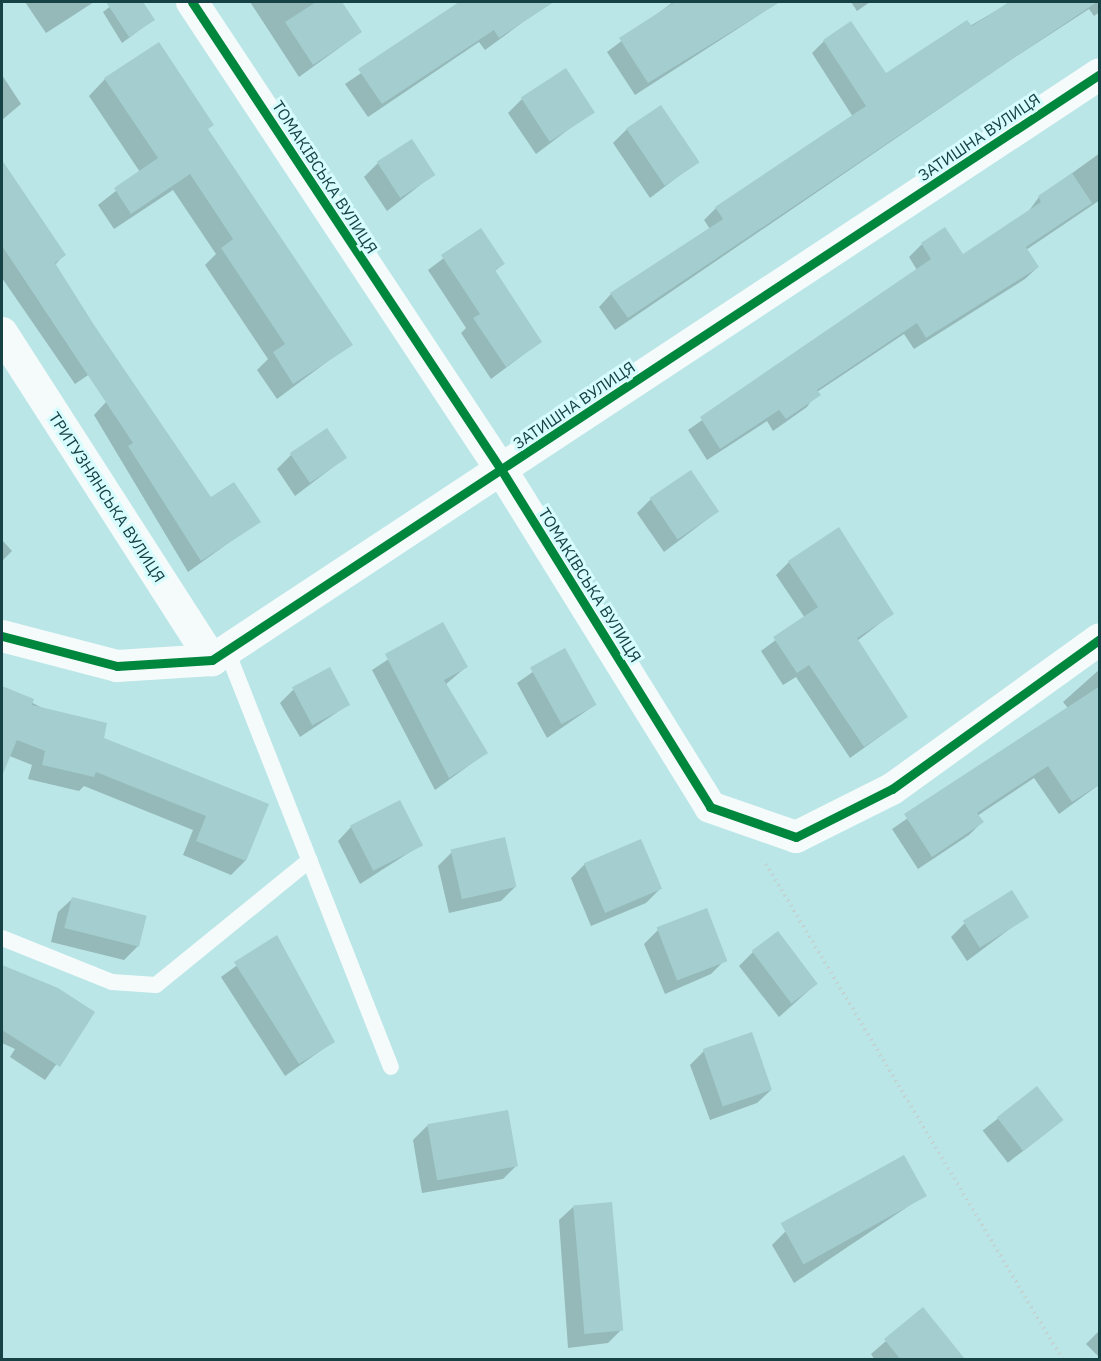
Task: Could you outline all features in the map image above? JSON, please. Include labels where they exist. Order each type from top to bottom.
[{"type":"street","name":"ТОМАКІВСЬКА ВУЛИЦЯ","points":[[192,2],[502,471],[710,807],[796,837],[892,789],[1100,639]]},
{"type":"street","name":"ЗАТИШНА ВУЛИЦЯ","points":[[2,636],[117,666],[220,655],[502,471],[1100,74]]},
{"type":"street","name":"ТРИТУЗНЯНСЬКА ВУЛИЦЯ","points":[[2,333],[220,655]]},
{"type":"lane","points":[[220,655],[310,860],[390,1067]]},
{"type":"lane","points":[[2,938],[112,982],[156,985],[310,860]]},
{"type":"path","points":[[767,865],[1063,1359]]},
{"type":"building","points":[[106,2],[143,2],[155,20],[129,37]]},
{"type":"building","points":[[316,2],[342,2],[362,32],[313,65],[285,22]]},
{"type":"building","points":[[459,2],[554,2],[499,38],[494,30],[382,104],[358,69]]},
{"type":"building","points":[[675,2],[780,2],[648,83],[619,38]]},
{"type":"building","points":[[1009,2],[1097,2],[628,318],[610,293],[723,219],[715,207],[866,106],[823,40],[851,21],[886,73],[967,20],[972,26]]},
{"type":"building","points":[[159,42],[214,125],[208,129],[353,345],[293,384],[273,352],[285,344],[221,248],[233,239],[190,174],[131,214],[114,188],[158,158],[104,78]]},
{"type":"building","points":[[566,68],[595,112],[550,142],[521,97]]},
{"type":"building","points":[[661,105],[700,162],[665,186],[626,128]]},
{"type":"building","points":[[412,139],[435,175],[400,198],[377,162]]},
{"type":"building","points":[[2,160],[66,255],[55,263],[94,325],[211,497],[234,482],[261,522],[201,561],[128,446],[133,443],[2,246]]},
{"type":"building","points":[[1072,173],[1092,203],[1026,247],[1039,267],[926,338],[917,323],[817,390],[821,395],[786,419],[779,410],[720,449],[700,417],[931,259],[921,243],[945,227],[963,254],[1041,202],[1038,196]]},
{"type":"building","points":[[481,228],[505,264],[495,270],[542,342],[506,367],[473,318],[480,314],[441,255]]},
{"type":"building","points":[[327,428],[347,458],[310,483],[290,453]]},
{"type":"building","points":[[691,470],[719,511],[678,539],[650,498]]},
{"type":"building","points":[[839,527],[894,614],[857,638],[908,717],[864,747],[809,665],[797,673],[773,637],[818,607],[788,561]]},
{"type":"building","points":[[443,622],[468,667],[444,680],[488,753],[449,778],[385,654]]},
{"type":"building","points":[[565,648],[597,705],[562,724],[530,667]]},
{"type":"building","points":[[330,667],[350,705],[312,725],[292,687]]},
{"type":"building","points":[[2,686],[34,699],[32,705],[107,723],[104,738],[269,804],[246,861],[196,841],[206,816],[96,772],[94,777],[42,765],[45,751],[17,740],[2,776]]},
{"type":"building","points":[[1100,686],[1100,784],[1072,802],[1048,766],[977,813],[984,822],[932,857],[904,814]]},
{"type":"building","points":[[400,800],[423,845],[373,871],[350,825]]},
{"type":"building","points":[[505,837],[516,887],[462,899],[450,850]]},
{"type":"building","points":[[641,839],[662,889],[605,913],[584,863]]},
{"type":"building","points":[[1012,890],[1029,917],[980,948],[963,921]]},
{"type":"building","points":[[72,897],[147,916],[139,947],[64,928]]},
{"type":"building","points":[[707,908],[727,961],[677,981],[657,927]]},
{"type":"building","points":[[778,931],[818,984],[791,1004],[752,951]]},
{"type":"building","points":[[277,935],[335,1042],[299,1064],[234,962]]},
{"type":"building","points":[[2,965],[58,988],[95,1012],[60,1067],[2,1030]]},
{"type":"building","points":[[752,1032],[772,1090],[723,1107],[703,1049]]},
{"type":"building","points":[[1037,1086],[1063,1120],[1023,1151],[997,1117]]},
{"type":"building","points":[[508,1110],[518,1166],[437,1180],[427,1124]]},
{"type":"building","points":[[904,1155],[927,1196],[803,1264],[781,1223]]},
{"type":"building","points":[[612,1202],[623,1331],[584,1334],[573,1205]]},
{"type":"building","points":[[923,1307],[965,1359],[900,1359],[884,1339]]},
{"type":"cycle path","points":[[192,2],[502,471],[710,807],[796,837],[892,789],[1100,639]]},
{"type":"cycle path","points":[[2,636],[117,666],[212,660],[1100,74]]}]
